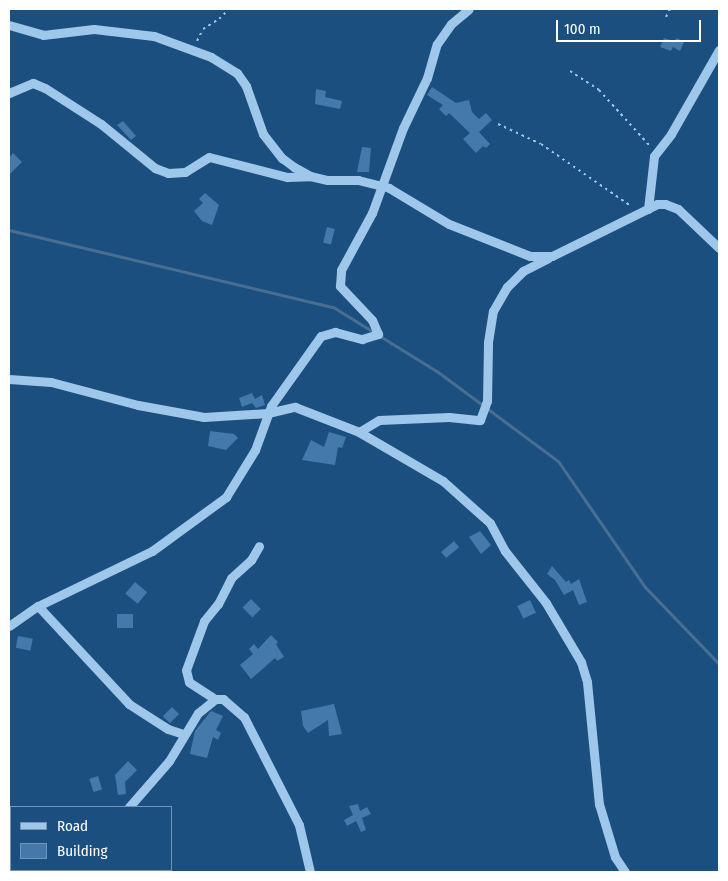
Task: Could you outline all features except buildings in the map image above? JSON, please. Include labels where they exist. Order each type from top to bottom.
[{"type":"street","points":[[9,626],[38,606],[152,551],[226,497],[255,450],[268,413],[322,336],[335,332],[362,339],[378,334],[372,320],[339,283],[341,270],[360,238],[383,186],[403,128],[426,78],[442,33],[469,9]]},
{"type":"street","points":[[9,25],[43,35],[94,29],[154,36],[195,50],[237,73],[271,146],[282,158],[310,176]]},
{"type":"street","points":[[644,211],[651,169],[656,154],[719,50]]},
{"type":"street","points":[[9,93],[33,83],[45,88],[101,124],[155,168],[168,174],[189,170],[209,157],[287,177],[310,176],[383,186],[465,231],[530,256],[549,257]]},
{"type":"street","points":[[359,432],[370,423],[384,419],[449,417],[480,420],[487,408],[488,342],[493,310],[502,293],[523,271],[549,257],[657,204],[671,205],[719,248]]},
{"type":"street","points":[[9,379],[51,382],[138,405],[204,417],[268,413],[295,407],[359,432],[443,481],[480,511],[546,603],[586,675],[599,804],[615,857],[625,872]]},
{"type":"street","points":[[259,546],[251,560],[231,578],[218,604],[204,621],[186,670],[189,682],[216,698],[228,701],[238,709],[252,731],[299,824],[310,872]]},
{"type":"street","points":[[38,606],[129,704],[168,729],[183,734]]},
{"type":"street","points":[[130,806],[169,761],[183,734],[198,713],[216,698]]},
{"type":"path","points":[[195,50],[203,29],[220,20],[229,9]]},
{"type":"path","points":[[666,17],[670,9]]},
{"type":"path","points":[[570,71],[599,90],[656,154]]},
{"type":"path","points":[[498,124],[541,144],[644,211]]},
{"type":"waterway","points":[[9,230],[333,307],[438,372],[558,461],[645,587],[719,664]]}]
